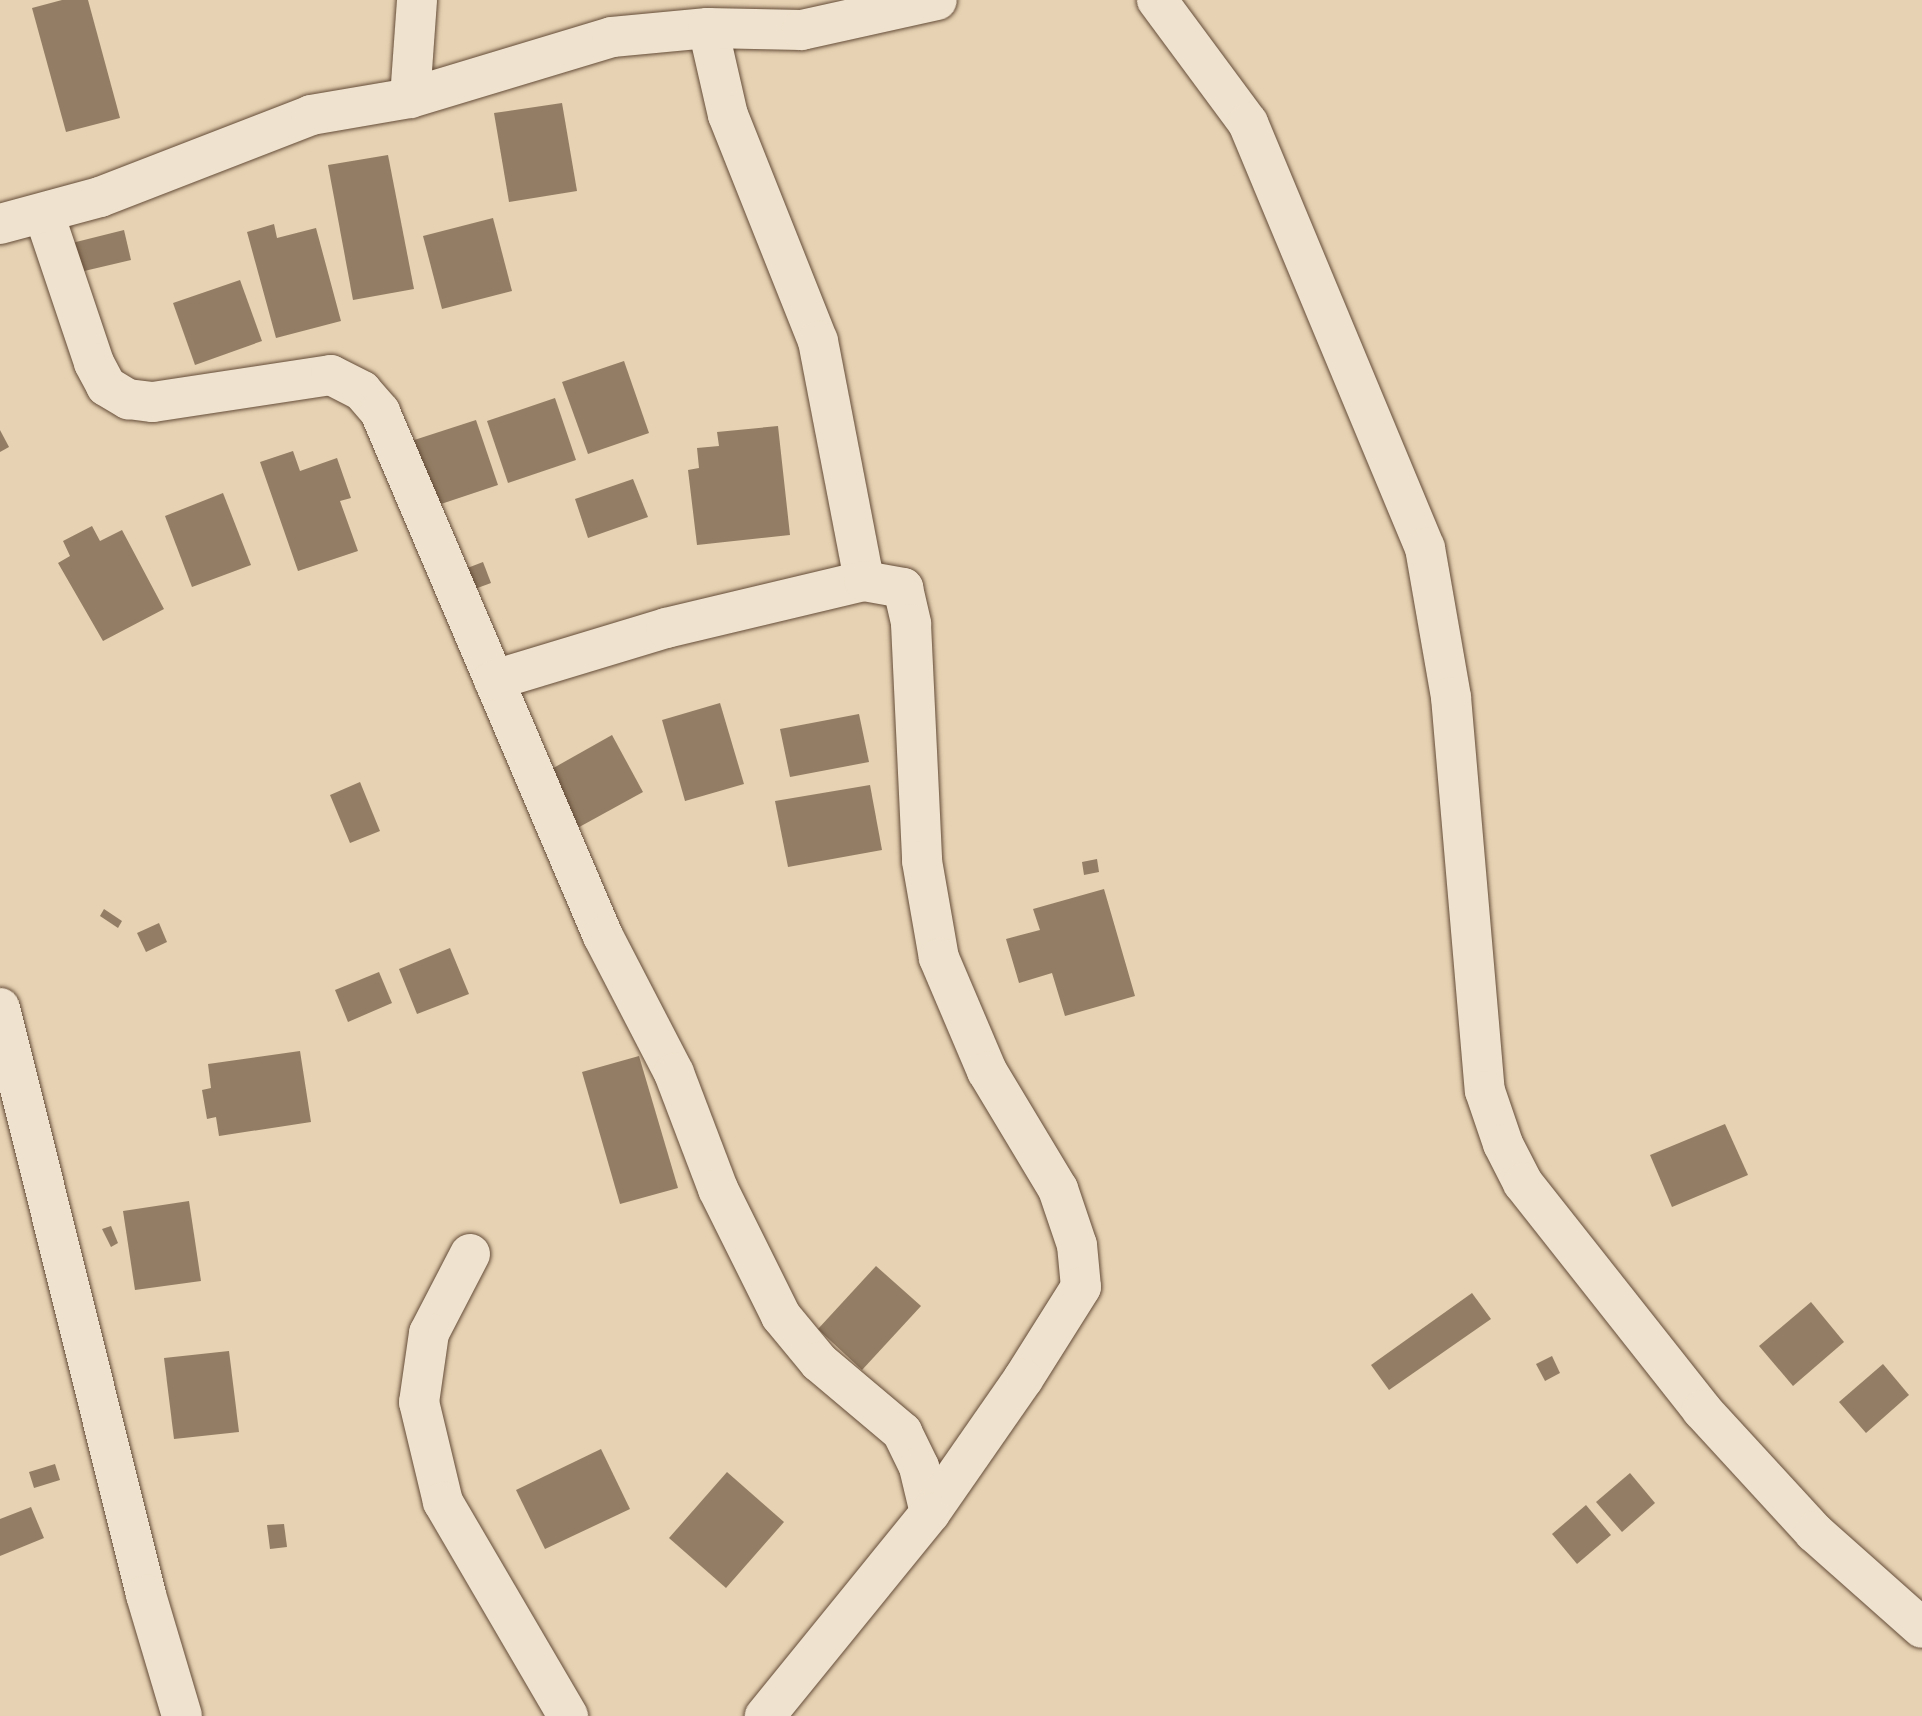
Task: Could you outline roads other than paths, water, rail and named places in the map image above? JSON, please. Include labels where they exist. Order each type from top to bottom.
[{"type":"street","points":[[410,98],[417,0]]},
{"type":"street","points":[[0,224],[44,214],[183,167],[311,115],[410,98],[612,37],[708,28],[802,30],[849,24],[937,0]]},
{"type":"street","points":[[1157,0],[1248,123],[1425,548],[1451,697],[1485,1091],[1503,1144],[1523,1183],[1702,1410],[1814,1532],[1922,1628]]},
{"type":"street","points":[[708,28],[728,115],[818,341],[864,581]]},
{"type":"street","points":[[44,214],[94,363],[106,386],[128,399],[153,402],[331,375],[362,391],[380,412],[603,936],[674,1073],[718,1189],[781,1316],[819,1362],[902,1432],[919,1467],[930,1513]]},
{"type":"street","points":[[494,680],[666,628],[864,581],[903,588],[911,624],[922,861],[939,958],[987,1071],[1058,1189],[1077,1245],[1081,1287],[930,1513],[765,1716]]},
{"type":"street","points":[[0,1008],[15,1124],[182,1716]]},
{"type":"street","points":[[470,1254],[429,1333],[419,1402],[443,1502],[568,1716]]}]
